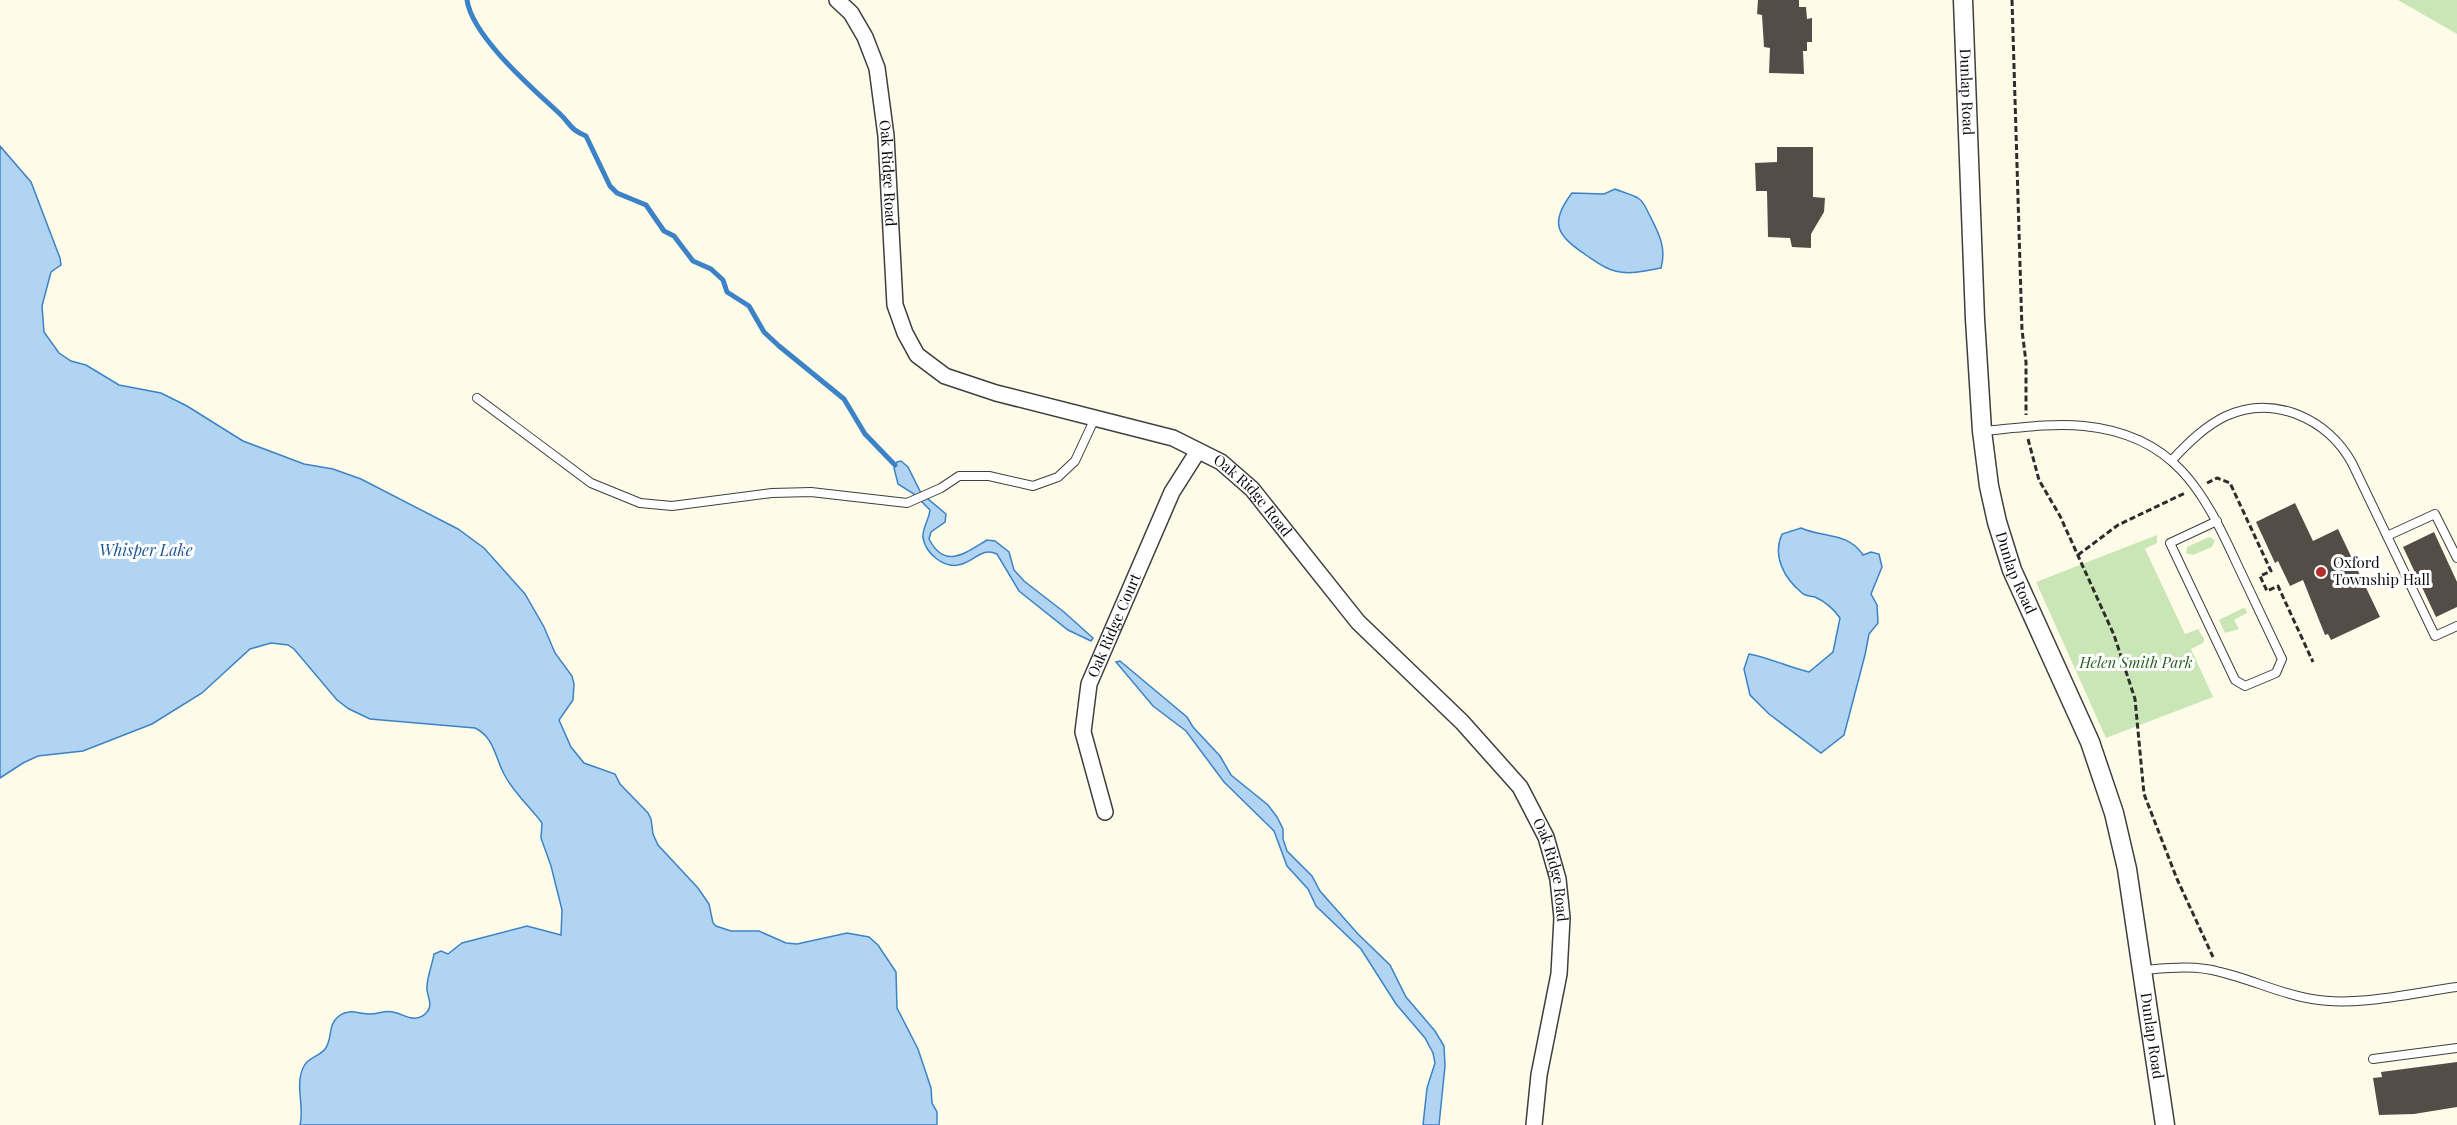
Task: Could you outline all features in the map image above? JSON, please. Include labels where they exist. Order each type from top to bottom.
[{"type":"street","name":"Oak Ridge Road","points":[[837,0],[851,13],[865,37],[877,68],[886,136],[895,305],[905,333],[917,355],[945,376],[996,393],[1173,438],[1221,462],[1252,489],[1358,622],[1462,722],[1520,787],[1546,837],[1558,879],[1562,918],[1558,974],[1539,1075],[1534,1125]]},
{"type":"street","name":"Dunlap Road","points":[[1963,0],[1982,431],[1993,505],[2010,562],[2032,619],[2087,736],[2110,797],[2127,869],[2165,1125]]},
{"type":"street","name":"Oak Ridge Court","points":[[1105,812],[1083,732],[1089,684],[1172,492],[1198,451]]},
{"type":"lane","points":[[477,398],[591,483],[640,503],[672,506],[772,493],[811,492],[907,503],[936,490],[959,476],[989,476],[1033,486],[1058,477],[1075,461],[1095,418]]},
{"type":"lane","points":[[2172,460],[2208,427],[2234,412],[2267,408],[2300,415],[2322,427],[2344,450],[2435,636],[2457,626]]},
{"type":"lane","points":[[1982,431],[2060,425],[2085,426],[2112,431],[2137,440],[2172,460],[2197,488],[2217,521],[2282,659],[2276,673],[2245,686],[2235,680],[2170,543],[2217,521]]},
{"type":"lane","points":[[2387,536],[2435,514],[2457,558]]},
{"type":"lane","points":[[2143,970],[2179,967],[2220,972],[2321,1001],[2355,1001],[2455,989]]},
{"type":"lane","points":[[2373,1059],[2457,1048]]},
{"type":"path","points":[[2012,0],[2026,411]]},
{"type":"path","points":[[2029,446],[2039,480],[2060,516],[2114,635],[2133,692],[2143,785],[2177,879],[2220,972]]},
{"type":"path","points":[[2206,484],[2217,478],[2230,483],[2271,571],[2260,576],[2267,591],[2278,586],[2313,662]]},
{"type":"path","points":[[2078,555],[2118,525],[2188,492]]},
{"type":"green space","points":[[2398,0],[2457,0],[2457,34]]},
{"type":"green space","name":"Helen Smith Park","points":[[2157,535],[2157,543],[2145,549],[2185,634],[2198,629],[2204,639],[2203,643],[2191,649],[2213,697],[2106,738],[2036,582]]},
{"type":"green space","points":[[2209,537],[2215,540],[2212,547],[2193,555],[2186,553],[2187,547]]},
{"type":"green space","points":[[2243,608],[2247,613],[2234,620],[2239,629],[2225,633],[2219,620]]},
{"type":"water","name":"Whisper Lake","points":[[0,146],[31,182],[60,258],[61,265],[51,272],[42,306],[44,332],[59,353],[71,361],[86,365],[119,385],[161,393],[187,406],[243,441],[304,464],[333,469],[361,479],[458,529],[484,548],[525,594],[544,627],[555,653],[572,676],[573,700],[559,720],[571,747],[584,763],[615,774],[620,784],[648,813],[658,845],[698,888],[709,904],[713,923],[731,931],[759,931],[786,943],[797,944],[847,933],[869,937],[878,945],[896,972],[897,1008],[918,1049],[931,1088],[932,1103],[937,1112],[937,1125],[300,1125],[301,1073],[308,1061],[325,1049],[331,1028],[339,1016],[350,1012],[370,1014],[390,1012],[410,1018],[419,1018],[430,1007],[427,986],[434,954],[441,951],[448,954],[462,943],[527,926],[561,935],[562,910],[541,838],[542,823],[508,781],[490,742],[475,728],[370,719],[349,709],[337,700],[294,649],[288,645],[271,643],[250,649],[202,693],[152,724],[83,751],[38,756],[0,778]]},
{"type":"water","points":[[1615,189],[1638,198],[1645,205],[1661,240],[1663,260],[1661,268],[1632,273],[1611,270],[1576,248],[1563,235],[1558,221],[1572,193],[1604,194]]},
{"type":"water","points":[[901,461],[908,467],[921,493],[946,514],[945,522],[931,532],[929,539],[935,548],[942,554],[956,556],[987,540],[995,541],[1009,552],[1014,570],[1024,581],[1064,612],[1093,638],[1091,641],[1068,630],[1019,591],[997,554],[983,553],[956,565],[943,563],[932,555],[923,538],[930,510],[914,494],[898,484],[894,468],[897,462]]},
{"type":"water","points":[[1801,528],[1850,542],[1863,555],[1871,552],[1879,554],[1882,567],[1871,594],[1877,605],[1878,623],[1869,634],[1844,735],[1821,753],[1769,714],[1750,695],[1744,669],[1749,654],[1809,672],[1833,652],[1840,618],[1826,603],[1805,595],[1790,581],[1781,566],[1778,550],[1782,534]]},
{"type":"water","points":[[1120,661],[1187,717],[1193,727],[1220,756],[1231,775],[1268,805],[1283,829],[1287,851],[1312,876],[1320,891],[1358,934],[1390,965],[1406,997],[1435,1031],[1444,1046],[1445,1066],[1439,1125],[1423,1125],[1427,1088],[1435,1063],[1433,1053],[1425,1038],[1396,1004],[1361,949],[1316,906],[1308,889],[1287,866],[1274,831],[1224,782],[1186,731],[1153,706],[1116,662]]},
{"type":"building","points":[[1758,0],[1799,0],[1799,7],[1806,7],[1807,19],[1812,18],[1812,42],[1807,42],[1807,51],[1803,51],[1804,74],[1769,73],[1770,48],[1764,47],[1762,15],[1757,14]]},
{"type":"building","points":[[1777,147],[1813,147],[1813,197],[1825,198],[1824,212],[1811,234],[1811,248],[1792,247],[1790,238],[1768,237],[1767,191],[1756,191],[1755,163],[1777,162]]},
{"type":"building","name":"Oxford Township Hall","points":[[2295,503],[2313,541],[2338,529],[2380,617],[2331,640],[2328,634],[2325,635],[2303,580],[2290,586],[2278,561],[2275,563],[2256,522]]},
{"type":"building","points":[[2434,532],[2457,582],[2457,607],[2436,617],[2403,547]]},
{"type":"building","points":[[2457,1062],[2457,1107],[2414,1114],[2379,1115],[2373,1078],[2382,1077],[2381,1072]]},
{"type":"waterway","points":[[467,0],[471,14],[491,45],[573,129],[586,136],[610,186],[617,193],[646,205],[664,231],[674,236],[693,261],[711,269],[723,280],[727,292],[749,306],[764,332],[844,399],[865,434],[895,465]]},
{"type":"place","name":"Oxford Township Hall","points":[[2321,572]]}]
